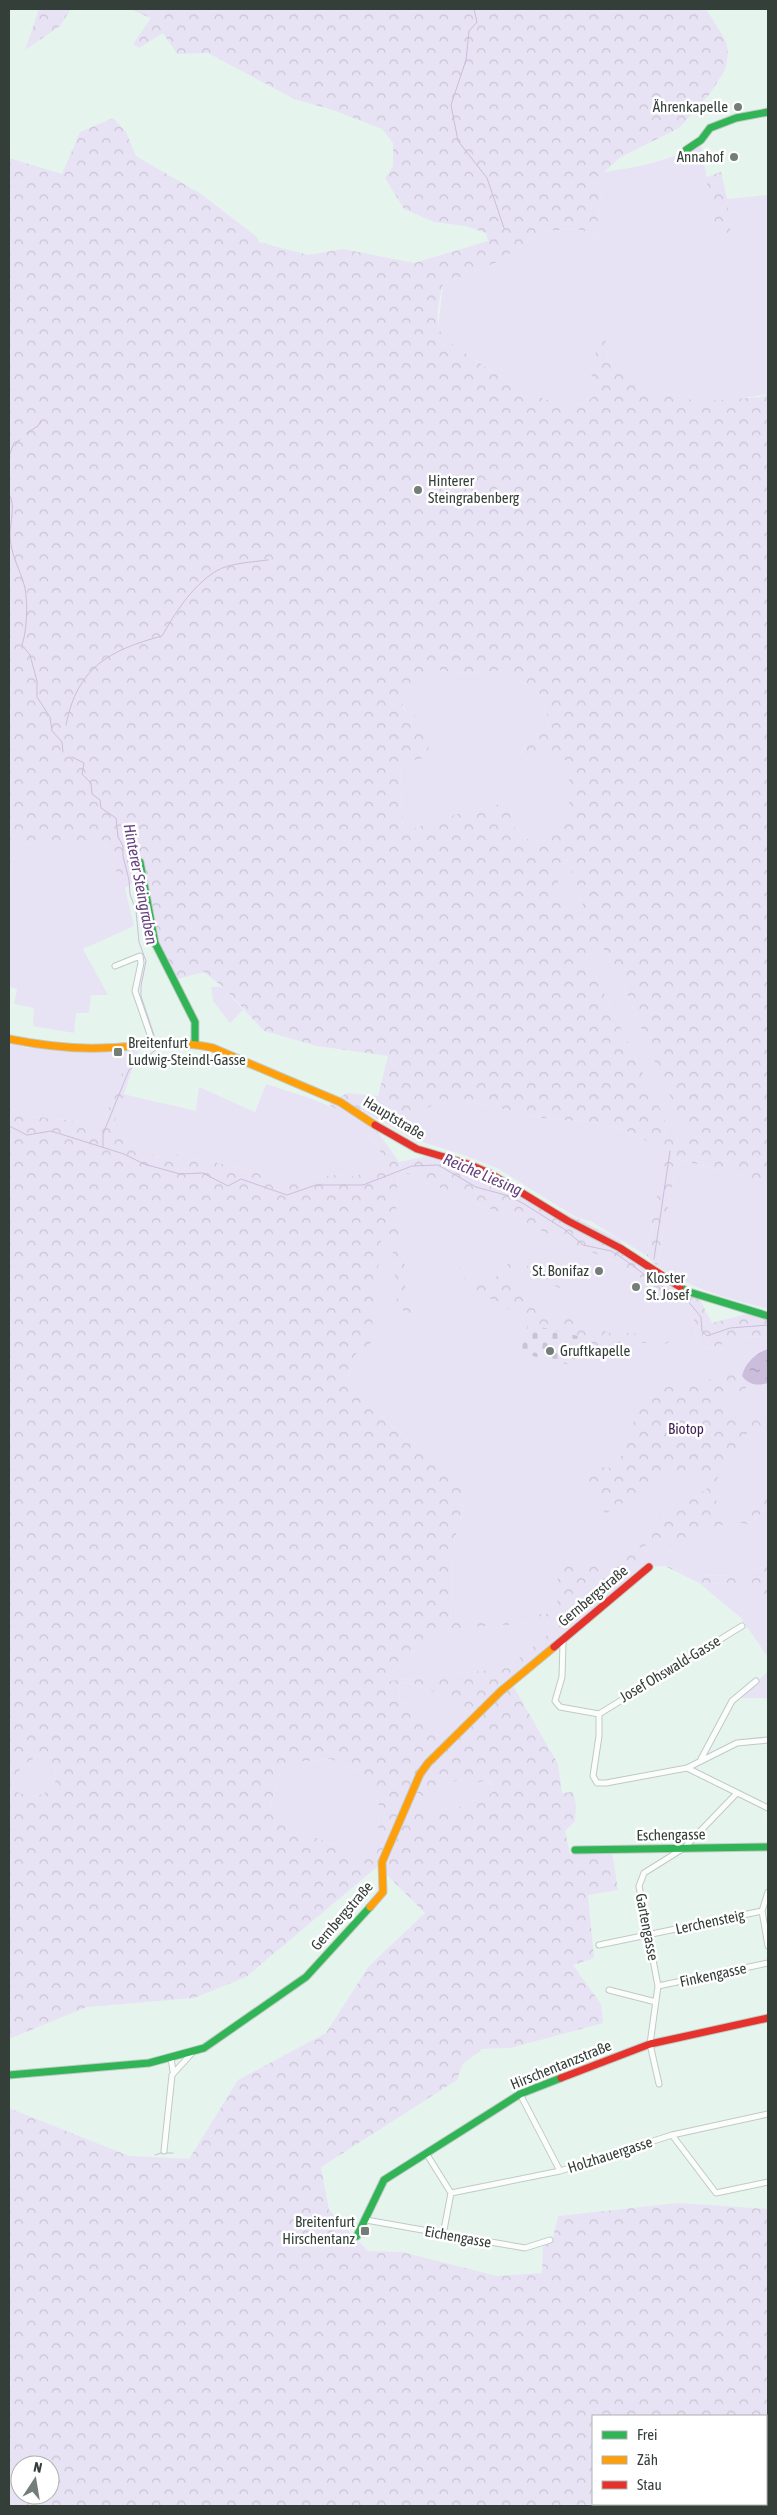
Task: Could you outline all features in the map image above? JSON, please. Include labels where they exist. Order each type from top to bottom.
[{"type":"street","points":[[686,150],[701,140],[710,128],[736,118],[768,112]]},
{"type":"street","points":[[140,862],[155,943],[195,1022],[195,1043]]},
{"type":"street","points":[[114,966],[140,956],[141,963],[136,991],[153,1042]]},
{"type":"street","name":"Hauptstraße","points":[[9,1039],[91,1048],[175,1040],[195,1043],[340,1102],[417,1149],[468,1164],[491,1174],[568,1221],[620,1248],[665,1280],[686,1291],[768,1316]]},
{"type":"street","name":"Gernbergstraße","points":[[9,2075],[149,2063],[192,2052],[230,2032],[301,1981],[382,1893],[385,1886],[381,1865],[423,1768],[501,1691],[649,1567]]},
{"type":"street","name":"Josef Ohswald-Gasse","points":[[599,1714],[742,1626]]},
{"type":"street","points":[[561,1640],[563,1643],[563,1671],[556,1703],[564,1708],[599,1714],[600,1736],[593,1776],[597,1783],[687,1768],[701,1759],[737,1743],[768,1740]]},
{"type":"street","points":[[701,1759],[732,1701],[756,1681]]},
{"type":"street","points":[[687,1768],[736,1794],[768,1808]]},
{"type":"street","name":"Gartengasse","points":[[658,2084],[650,2044],[658,1986],[647,1934],[639,1886],[640,1879],[644,1873],[684,1848],[736,1794]]},
{"type":"street","name":"Eschengasse","points":[[575,1850],[768,1847]]},
{"type":"street","points":[[768,1892],[762,1911],[768,1946]]},
{"type":"street","name":"Lerchensteig","points":[[600,1945],[762,1911]]},
{"type":"street","name":"Finkengasse","points":[[658,1986],[768,1963]]},
{"type":"street","points":[[609,1990],[656,2002]]},
{"type":"street","name":"Hirschentanzstraße","points":[[357,2236],[384,2180],[520,2094],[650,2044],[768,2018]]},
{"type":"street","points":[[173,2071],[192,2052]]},
{"type":"street","points":[[164,2151],[173,2071],[171,2058]]},
{"type":"street","points":[[520,2094],[560,2171]]},
{"type":"street","name":"Holzhauergasse","points":[[451,2193],[560,2171],[672,2135],[768,2114]]},
{"type":"street","points":[[672,2135],[716,2193],[768,2182]]},
{"type":"street","points":[[426,2153],[451,2193],[443,2234]]},
{"type":"street","name":"Eichengasse","points":[[366,2220],[525,2248],[550,2240]]},
{"type":"green space","points":[[39,9],[71,9],[60,26],[25,50]]},
{"type":"green space","points":[[129,9],[706,9],[726,41],[728,54],[725,70],[709,95],[679,128],[621,157],[604,172],[597,226],[601,239],[591,233],[577,229],[542,231],[500,261],[443,284],[438,312],[439,326],[444,338],[510,382],[548,400],[565,404],[581,404],[597,394],[590,370],[599,343],[606,340],[608,361],[636,387],[687,397],[698,405],[706,401],[760,397],[768,394],[768,1182],[677,1159],[657,1266],[647,1256],[653,1214],[667,1151],[626,1131],[600,1123],[542,1118],[467,1101],[442,1101],[407,1118],[377,1113],[374,1117],[339,1098],[347,1093],[378,1096],[388,1056],[317,1046],[264,1031],[223,987],[204,972],[170,981],[140,878],[119,878],[102,840],[15,844],[9,894],[9,158],[62,174],[80,132],[113,118],[126,132],[136,156],[201,194],[257,237],[259,242],[308,255],[343,249],[414,263],[488,241],[486,233],[466,226],[434,222],[404,209],[385,178],[393,166],[393,143],[382,129],[333,110],[294,99],[208,53],[177,54],[163,33],[139,48],[133,44],[151,18]],"holes":[[[427,668],[464,674],[505,670],[543,696],[550,728],[531,736],[520,755],[545,756],[555,760],[569,760],[569,814],[533,844],[514,827],[508,802],[454,815],[403,832],[400,763],[428,757],[429,738],[425,721],[404,710],[401,697],[413,694]],[[567,859],[579,890],[587,921],[575,918],[558,882]],[[602,946],[622,981],[662,1080],[688,1132],[666,1140],[665,1119],[586,956]]]},
{"type":"green space","points":[[701,144],[714,224],[730,234],[727,199],[768,195],[768,394],[698,405],[687,397],[635,387],[608,361],[606,340],[590,370],[597,394],[581,404],[566,405],[529,393],[510,382],[444,338],[438,330],[443,284],[500,261],[542,231],[577,229],[591,233],[601,239],[597,226],[604,172],[666,159]]},
{"type":"green space","points":[[721,172],[727,199],[731,234],[722,238],[714,224],[706,177]]},
{"type":"green space","points":[[427,668],[464,674],[505,670],[543,696],[550,728],[531,736],[520,754],[545,756],[555,760],[569,760],[569,814],[533,844],[514,827],[508,802],[454,815],[403,833],[400,762],[428,757],[400,696],[413,694]]},
{"type":"green space","points":[[102,840],[119,878],[140,878],[125,888],[134,926],[83,949],[108,995],[91,995],[89,1013],[76,1013],[74,1033],[33,1026],[34,1008],[14,1004],[17,989],[9,987],[9,894],[15,844]]},
{"type":"green space","points":[[567,859],[588,921],[575,918],[558,882]]},
{"type":"green space","points":[[602,946],[622,981],[662,1080],[688,1132],[666,1141],[665,1119],[586,956]]},
{"type":"green space","points":[[211,987],[223,987],[243,1010],[230,1023],[213,1001]]},
{"type":"green space","points":[[9,1043],[27,1048],[123,1050],[121,1085],[100,1124],[30,1116],[9,1107]]},
{"type":"green space","points":[[139,1049],[113,1127],[134,1145],[157,1157],[179,1154],[260,1173],[273,1186],[339,1174],[347,1178],[387,1167],[377,1146],[364,1130],[329,1105],[335,1101],[370,1121],[399,1162],[432,1155],[468,1166],[619,1239],[635,1260],[699,1298],[712,1323],[750,1313],[768,1316],[768,1337],[739,1336],[719,1346],[704,1349],[697,1343],[693,1313],[622,1265],[398,1170],[396,1213],[405,1266],[406,1303],[425,1318],[424,1320],[405,1312],[397,1305],[393,1249],[388,1229],[382,1229],[370,1348],[357,1351],[349,1376],[366,1405],[467,1486],[453,1553],[450,1619],[509,1617],[579,1611],[634,1567],[645,1567],[512,1684],[558,1764],[562,1793],[573,1792],[576,1804],[575,1821],[565,1831],[570,1854],[612,1851],[618,1890],[588,1895],[594,1958],[573,1965],[601,2004],[603,2023],[510,2048],[482,2049],[462,2065],[457,2080],[321,2167],[329,2210],[368,2251],[402,2252],[497,2276],[542,2273],[543,2246],[552,2242],[558,2216],[679,2203],[768,2209],[768,2506],[9,2506],[9,2388],[11,2384],[9,2379],[9,2108],[129,2156],[189,2159],[238,2080],[326,2033],[369,1966],[425,1913],[378,1866],[246,1977],[194,1998],[87,2007],[9,2039],[9,1107],[30,1116],[100,1124],[121,1085],[123,1050]],"holes":[[[565,1621],[507,1668],[389,1681],[390,1674],[429,1638],[468,1627]],[[405,1682],[437,1694],[451,1702],[464,1714],[452,1727],[437,1736],[428,1719],[410,1705],[400,1702],[399,1683]],[[42,1755],[46,1756],[56,1773],[52,1788],[38,1795],[17,1792],[13,1785],[16,1775],[23,1766]],[[331,1759],[359,1771],[379,1805],[378,1839],[358,1855],[288,1826],[270,1806],[283,1763]],[[464,1779],[471,1784],[489,1780],[493,1786],[492,1793],[459,1807],[424,1812],[412,1803],[416,1792],[426,1798],[428,1803],[435,1802],[437,1786]]]},
{"type":"green space","points":[[266,1084],[322,1103],[353,1121],[367,1133],[388,1167],[347,1178],[339,1174],[273,1186],[260,1173],[179,1154],[157,1157],[134,1145],[113,1127],[123,1094],[196,1111],[199,1087],[255,1112]]},
{"type":"green space","points":[[442,1101],[467,1101],[542,1118],[600,1123],[626,1131],[668,1151],[653,1214],[647,1256],[592,1222],[578,1218],[497,1168],[464,1155],[413,1139],[374,1117],[377,1113],[407,1118]]},
{"type":"green space","points":[[677,1159],[768,1182],[768,1309],[697,1287],[657,1266]]},
{"type":"green space","points":[[398,1170],[622,1265],[693,1313],[697,1343],[704,1349],[719,1346],[739,1336],[768,1337],[768,1492],[741,1523],[748,1524],[768,1508],[768,1566],[732,1575],[700,1576],[665,1566],[634,1567],[507,1668],[389,1681],[390,1674],[450,1619],[453,1553],[467,1486],[366,1405],[349,1376],[357,1350],[380,1216],[396,1210]]},
{"type":"green space","points":[[466,1256],[473,1258],[464,1277],[467,1282],[474,1283],[492,1279],[502,1272],[510,1261],[517,1261],[569,1285],[566,1291],[517,1269],[512,1283],[512,1290],[552,1314],[574,1319],[615,1335],[629,1333],[664,1336],[671,1341],[663,1345],[628,1341],[626,1351],[606,1357],[589,1357],[589,1340],[528,1324],[502,1304],[464,1287],[457,1281],[457,1273]]},
{"type":"green space","points":[[528,1324],[582,1337],[575,1366],[520,1353]]},
{"type":"green space","name":"Biotop","points":[[730,1372],[737,1373],[751,1385],[727,1398],[726,1411],[736,1418],[754,1417],[762,1425],[745,1435],[750,1445],[718,1474],[716,1500],[727,1524],[699,1530],[670,1545],[665,1538],[639,1548],[637,1553],[638,1560],[625,1566],[595,1596],[586,1602],[574,1606],[557,1608],[558,1572],[562,1566],[594,1561],[613,1561],[623,1558],[631,1548],[642,1540],[650,1524],[663,1512],[707,1489],[705,1478],[698,1471],[681,1474],[661,1472],[619,1506],[605,1514],[590,1486],[588,1466],[611,1468],[619,1460],[640,1407],[646,1398],[656,1391],[666,1387],[699,1383]]},
{"type":"green space","points":[[768,1492],[768,1508],[748,1524],[740,1523]]},
{"type":"green space","points":[[665,1566],[700,1576],[732,1575],[768,1566],[768,1594],[756,1596],[736,1584],[699,1583]]},
{"type":"green space","points":[[699,1583],[736,1584],[756,1596],[768,1594],[768,1657],[740,1617]]},
{"type":"green space","points":[[768,1671],[768,1698],[741,1698]]},
{"type":"green space","points":[[404,1682],[437,1694],[451,1702],[465,1714],[452,1727],[437,1736],[428,1719],[410,1705],[400,1702],[399,1683]]},
{"type":"green space","points":[[42,1755],[46,1756],[53,1765],[56,1773],[52,1788],[38,1795],[17,1792],[13,1785],[16,1775],[28,1762]]},
{"type":"green space","points":[[331,1759],[359,1771],[379,1805],[378,1839],[358,1855],[288,1826],[270,1807],[283,1763]]},
{"type":"green space","points":[[464,1779],[471,1784],[488,1780],[493,1786],[492,1793],[459,1807],[424,1812],[411,1803],[416,1792],[426,1798],[437,1786]]},
{"type":"water","points":[[768,1349],[768,1383],[750,1383],[742,1376],[748,1363],[759,1353]]},
{"type":"waterway","points":[[474,9],[477,22],[469,31],[466,60],[451,105],[458,141],[487,178],[504,228]]},
{"type":"waterway","name":"Hinterer Steingraben","points":[[27,433],[38,426],[41,421]]},
{"type":"waterway","name":"Hinterer Steingraben","points":[[9,456],[14,443],[20,440]]},
{"type":"waterway","name":"Hinterer Steingraben","points":[[9,494],[12,503],[10,542],[26,594],[26,625],[22,645],[30,655],[37,681],[37,697],[50,717],[52,731],[62,742],[63,752]]},
{"type":"waterway","points":[[66,725],[71,705],[78,689],[87,675],[99,664],[127,648],[162,636],[178,609],[192,592],[216,571],[249,562],[268,560]]},
{"type":"waterway","name":"Hinterer Steingraben","points":[[72,757],[84,763],[82,774],[91,783],[92,794],[100,800],[101,808],[116,818],[118,837],[123,846],[130,894],[136,911],[139,942],[146,961],[141,996],[154,1035]]},
{"type":"waterway","name":"Hinterer Steingraben","points":[[103,1147],[103,1134],[129,1070],[157,1049]]},
{"type":"waterway","name":"Reiche Liesing","points":[[9,1126],[27,1135],[51,1131],[124,1154],[144,1164],[180,1174],[203,1173],[228,1186],[241,1179],[287,1195],[316,1185],[363,1185],[412,1166],[438,1165],[476,1187],[509,1196],[524,1204],[564,1229],[583,1245],[611,1251],[618,1255],[656,1283],[687,1300],[701,1317],[702,1331],[707,1336],[730,1328],[768,1325]]},
{"type":"waterway","points":[[654,1259],[670,1151]]},
{"type":"waterway","points":[[155,2155],[161,2153]]},
{"type":"waterway","points":[[166,2153],[173,2153]]},
{"type":"traffic: fast","points":[[686,150],[701,140],[710,128],[736,118],[768,112]]},
{"type":"traffic: fast","points":[[140,862],[155,943],[195,1022],[195,1043]]},
{"type":"traffic: fast","points":[[680,1287],[686,1291],[768,1316]]},
{"type":"traffic: fast","points":[[575,1850],[768,1847]]},
{"type":"traffic: fast","points":[[9,2075],[149,2063],[204,2048],[306,1977],[370,1907]]},
{"type":"traffic: fast","points":[[357,2236],[384,2180],[520,2094],[561,2078]]},
{"type":"traffic: slow","points":[[9,1039],[43,1045],[78,1048],[171,1044],[199,1045],[213,1048],[340,1102],[375,1125]]},
{"type":"traffic: slow","points":[[370,1907],[383,1892],[382,1862],[420,1774],[428,1763],[501,1691],[554,1647]]},
{"type":"traffic: jam","points":[[375,1125],[417,1149],[468,1164],[491,1174],[568,1221],[620,1248],[680,1287]]},
{"type":"traffic: jam","points":[[554,1647],[649,1567]]},
{"type":"traffic: jam","points":[[561,2078],[650,2044],[768,2018]]},
{"type":"place","name":"Ährenkapelle","points":[[738,107]]},
{"type":"place","name":"Annahof","points":[[734,157]]},
{"type":"place","name":"Hinterer Steingrabenberg","points":[[418,490]]},
{"type":"place","name":"Breitenfurt Ludwig-Steindl-Gasse","points":[[118,1052]]},
{"type":"place","name":"St. Bonifaz","points":[[599,1271]]},
{"type":"place","name":"Kloster St. Josef","points":[[636,1287]]},
{"type":"place","name":"Gruftkapelle","points":[[550,1351]]},
{"type":"place","name":"Breitenfurt Hirschentanz","points":[[365,2231]]}]
